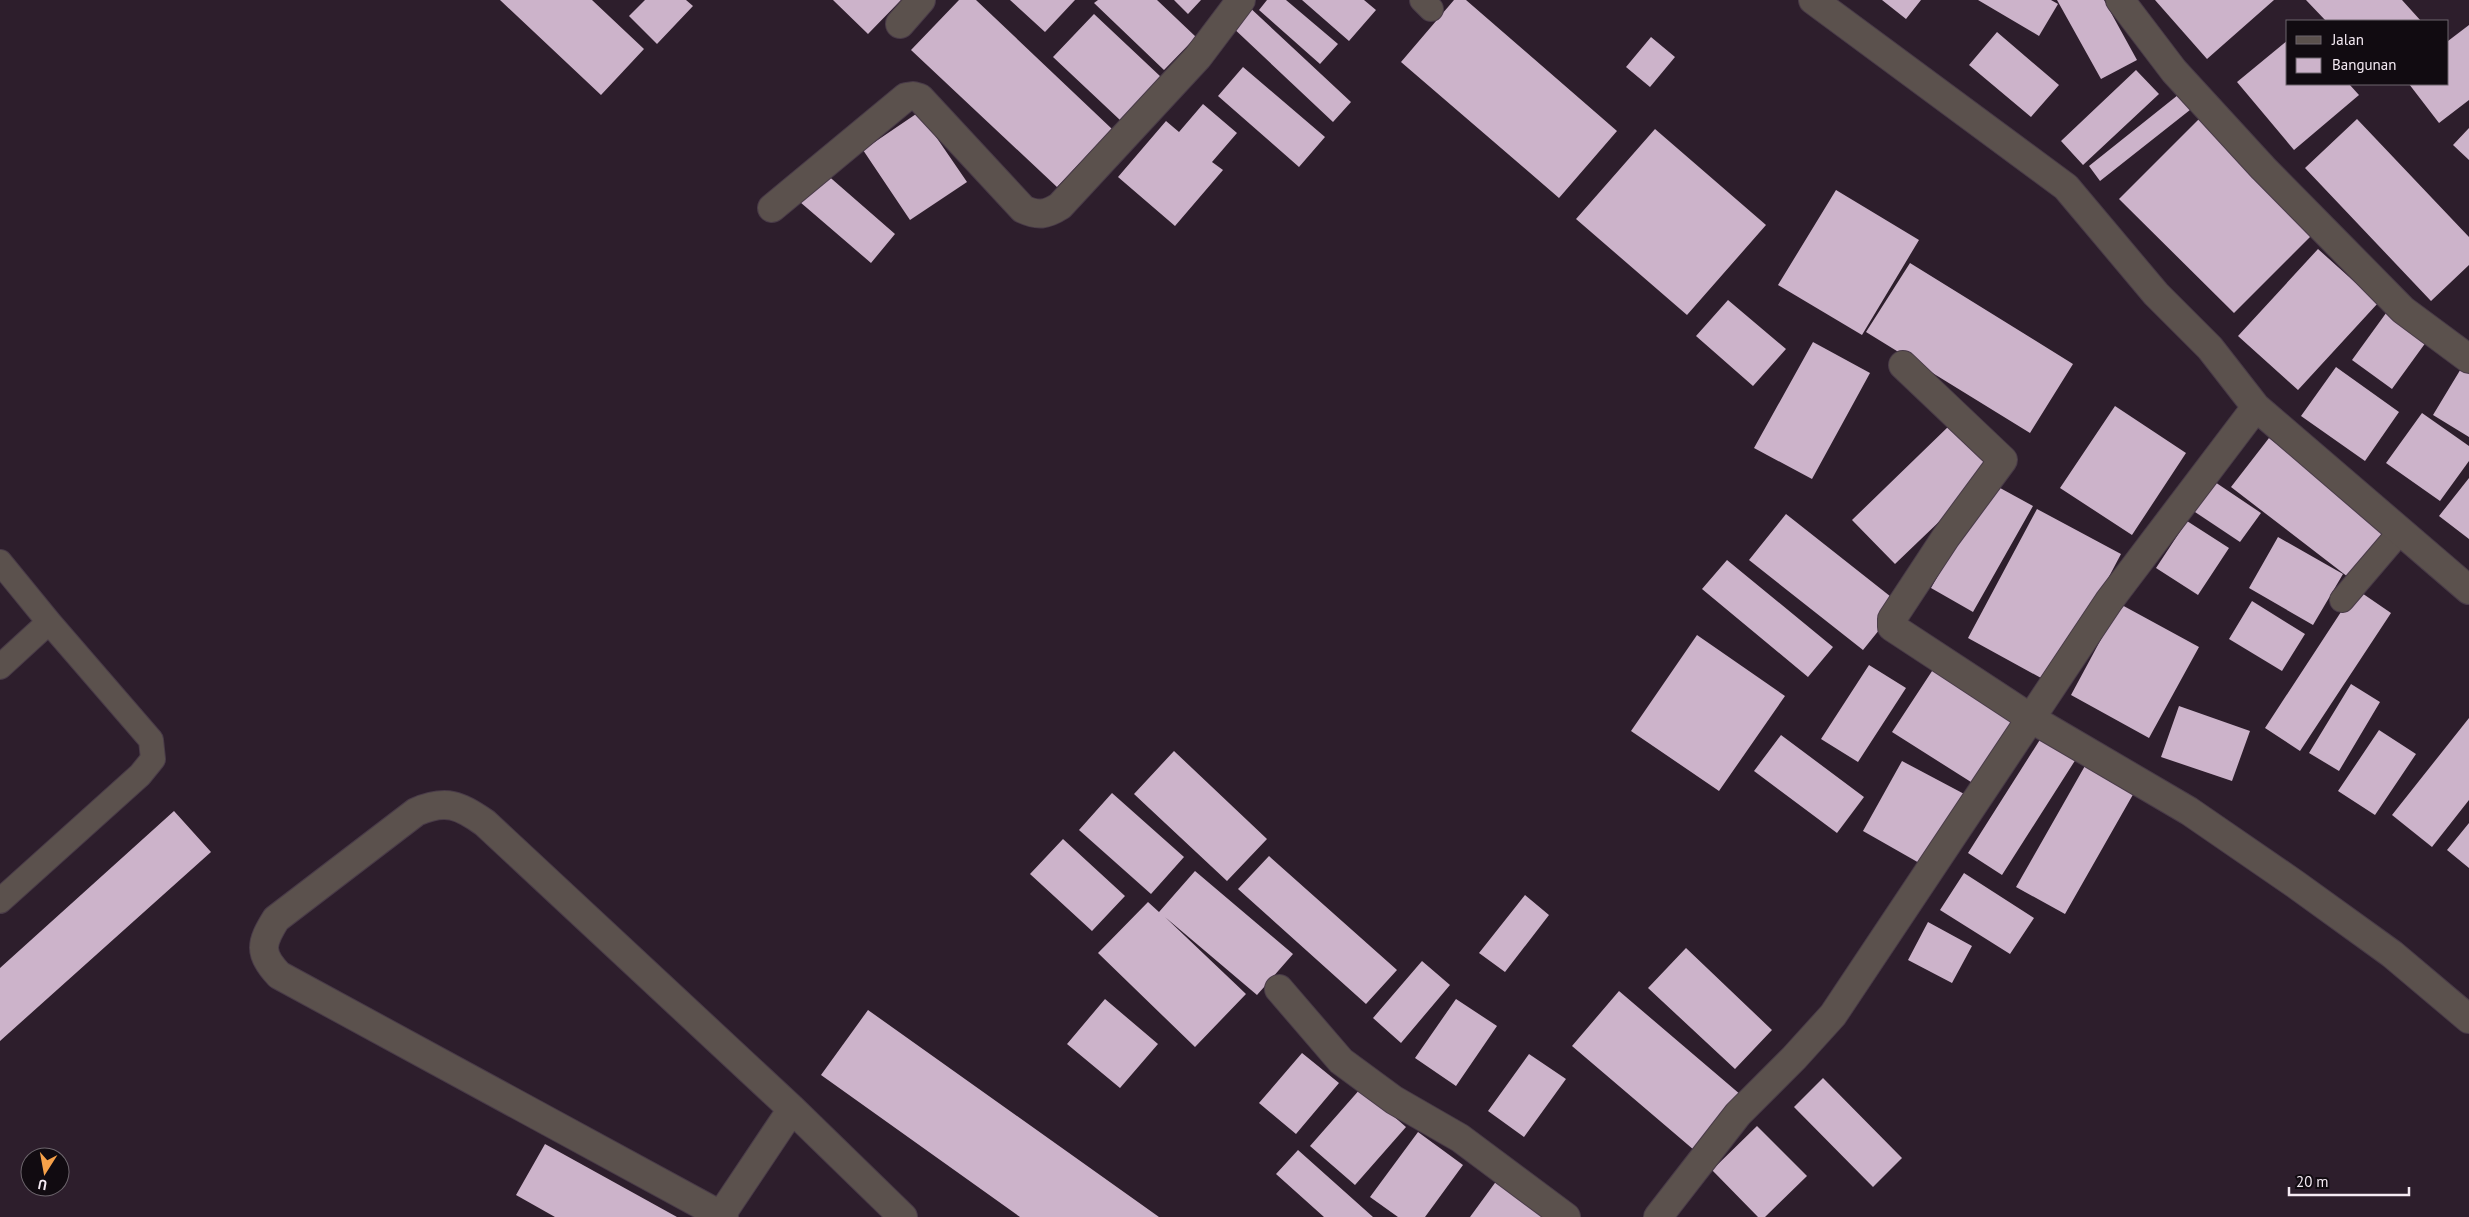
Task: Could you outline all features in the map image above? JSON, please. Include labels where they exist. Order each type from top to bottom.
[{"type":"street","points":[[900,24],[921,0]]},
{"type":"street","points":[[772,208],[906,97],[913,96],[920,98],[1023,209],[1040,215],[1049,213],[1060,206],[1198,57],[1241,0]]},
{"type":"street","points":[[1814,0],[2066,187],[2156,294],[2210,348],[2256,407],[2469,590]]},
{"type":"street","points":[[2120,0],[2174,71],[2270,175],[2403,310],[2469,359]]},
{"type":"street","points":[[1903,365],[2003,460],[1946,537],[1891,623],[1892,627],[2032,719],[2189,812],[2392,954],[2469,1019]]},
{"type":"street","points":[[1658,1217],[1738,1114],[1794,1058],[1833,1015],[2109,601],[2256,407]]},
{"type":"street","points":[[792,1109],[723,1216],[279,975],[269,964],[263,946],[276,919],[416,812],[431,805],[449,804],[458,807],[485,823],[792,1109],[904,1217]]},
{"type":"street","points":[[1280,990],[1341,1061],[1394,1100],[1460,1138],[1566,1217]]},
{"type":"lane","points":[[2342,600],[2400,532]]},
{"type":"lane","points":[[0,562],[151,740],[153,759],[140,775],[0,901]]},
{"type":"lane","points":[[0,667],[49,622]]},
{"type":"building","points":[[500,0],[592,0],[644,49],[601,95]]},
{"type":"building","points":[[645,0],[686,0],[693,6],[657,44],[629,16]]},
{"type":"building","points":[[833,0],[901,0],[868,34]]},
{"type":"building","points":[[959,0],[976,0],[1112,129],[1057,187],[911,50]]},
{"type":"building","points":[[1010,0],[1075,0],[1045,32]]},
{"type":"building","points":[[1098,0],[1157,0],[1196,37],[1164,70],[1094,3]]},
{"type":"building","points":[[1174,0],[1201,0],[1188,14]]},
{"type":"building","points":[[1267,0],[1286,0],[1338,44],[1320,64],[1259,10]]},
{"type":"building","points":[[1302,0],[1364,0],[1376,10],[1349,41]]},
{"type":"building","points":[[1454,0],[1466,0],[1617,131],[1559,198],[1401,62]]},
{"type":"building","points":[[1882,0],[1921,0],[1906,19]]},
{"type":"building","points":[[1978,0],[2051,0],[2058,4],[2039,36]]},
{"type":"building","points":[[2057,0],[2104,0],[2137,60],[2101,79]]},
{"type":"building","points":[[2155,0],[2274,0],[2207,59]]},
{"type":"building","points":[[2306,0],[2402,0],[2420,20],[2325,20]]},
{"type":"building","points":[[1247,5],[1351,102],[1333,122],[1229,24]]},
{"type":"building","points":[[1094,14],[1161,77],[1120,120],[1053,57]]},
{"type":"building","points":[[2469,25],[2469,100],[2439,123],[2410,85],[2449,85],[2449,40]]},
{"type":"building","points":[[1997,32],[2059,85],[2031,117],[1969,65]]},
{"type":"building","points":[[1651,37],[1675,57],[1650,87],[1626,67]]},
{"type":"building","points":[[2286,42],[2286,85],[2350,85],[2359,95],[2294,150],[2237,82]]},
{"type":"building","points":[[1243,67],[1325,137],[1299,167],[1218,96]]},
{"type":"building","points":[[2136,70],[2159,94],[2083,165],[2061,141]]},
{"type":"building","points":[[2183,91],[2195,106],[2100,181],[2089,166]]},
{"type":"building","points":[[1203,104],[1237,133],[1212,162],[1223,170],[1175,226],[1118,177],[1166,121],[1179,132]]},
{"type":"building","points":[[919,112],[967,182],[910,220],[863,150]]},
{"type":"building","points":[[2204,114],[2319,228],[2234,313],[2119,199]]},
{"type":"building","points":[[2357,119],[2469,237],[2469,265],[2431,301],[2305,168]]},
{"type":"building","points":[[2469,128],[2469,160],[2453,145]]},
{"type":"building","points":[[1655,129],[1766,225],[1687,315],[1576,219]]},
{"type":"building","points":[[825,173],[895,234],[871,263],[800,202]]},
{"type":"building","points":[[1836,190],[1919,240],[1862,335],[1778,285]]},
{"type":"building","points":[[2318,249],[2378,303],[2298,390],[2238,336]]},
{"type":"building","points":[[1910,263],[2073,364],[2030,433],[1866,332]]},
{"type":"building","points":[[1728,300],[1786,349],[1753,386],[1696,336]]},
{"type":"building","points":[[2389,309],[2429,338],[2392,389],[2352,360]]},
{"type":"building","points":[[1813,342],[1870,373],[1812,479],[1754,448]]},
{"type":"building","points":[[2336,367],[2399,412],[2365,461],[2301,416]]},
{"type":"building","points":[[2462,367],[2469,371],[2469,437],[2433,415]]},
{"type":"building","points":[[2115,406],[2186,453],[2132,535],[2060,488]]},
{"type":"building","points":[[2422,413],[2469,446],[2469,461],[2440,501],[2386,463]]},
{"type":"building","points":[[1950,425],[1993,470],[1895,564],[1852,520]]},
{"type":"building","points":[[2269,438],[2387,528],[2348,577],[2231,487]]},
{"type":"building","points":[[2209,478],[2261,513],[2240,542],[2189,508]]},
{"type":"building","points":[[2469,478],[2469,539],[2439,516]]},
{"type":"building","points":[[1991,483],[2033,506],[1973,612],[1931,588]]},
{"type":"building","points":[[2037,509],[2121,554],[2052,684],[1968,638]]},
{"type":"building","points":[[1786,514],[1900,604],[1863,650],[1749,560]]},
{"type":"building","points":[[2187,521],[2229,548],[2198,595],[2156,568]]},
{"type":"building","points":[[2278,537],[2343,574],[2313,625],[2249,588]]},
{"type":"building","points":[[1727,560],[1833,647],[1808,677],[1702,589]]},
{"type":"building","points":[[2356,589],[2391,613],[2300,751],[2265,728]]},
{"type":"building","points":[[2252,601],[2305,634],[2282,671],[2229,639]]},
{"type":"building","points":[[2120,604],[2199,647],[2149,738],[2071,695]]},
{"type":"building","points":[[1697,635],[1785,696],[1719,791],[1631,731]]},
{"type":"building","points":[[1869,665],[1906,688],[1858,762],[1821,739]]},
{"type":"building","points":[[1936,665],[2025,722],[1982,789],[1892,732]]},
{"type":"building","points":[[2351,684],[2380,702],[2339,771],[2309,753]]},
{"type":"building","points":[[2179,706],[2250,731],[2232,781],[2161,757]]},
{"type":"building","points":[[2469,718],[2469,800],[2432,847],[2392,815]]},
{"type":"building","points":[[2379,730],[2416,754],[2375,815],[2338,791]]},
{"type":"building","points":[[1781,735],[1864,797],[1837,833],[1754,771]]},
{"type":"building","points":[[2041,738],[2076,759],[2002,875],[1968,853]]},
{"type":"building","points":[[1174,751],[1267,839],[1227,881],[1134,794]]},
{"type":"building","points":[[2090,757],[2139,784],[2065,914],[2016,887]]},
{"type":"building","points":[[1902,761],[1968,796],[1928,868],[1863,831]]},
{"type":"building","points":[[1112,793],[1184,857],[1151,894],[1079,830]]},
{"type":"building","points":[[174,811],[211,852],[0,1041],[0,968]]},
{"type":"building","points":[[2469,823],[2469,868],[2447,850]]},
{"type":"building","points":[[1063,839],[1125,896],[1092,931],[1030,874]]},
{"type":"building","points":[[1269,856],[1397,970],[1366,1004],[1238,889]]},
{"type":"building","points":[[1195,871],[1293,954],[1257,995],[1165,917],[1246,994],[1195,1047],[1098,953],[1148,902],[1159,912]]},
{"type":"building","points":[[1964,873],[2034,918],[2010,954],[1940,910]]},
{"type":"building","points":[[1525,895],[1549,915],[1505,972],[1479,953]]},
{"type":"building","points":[[1928,922],[1972,946],[1952,983],[1908,960]]},
{"type":"building","points":[[1686,948],[1772,1030],[1735,1069],[1648,988]]},
{"type":"building","points":[[1422,961],[1450,985],[1401,1043],[1373,1018]]},
{"type":"building","points":[[1619,991],[1741,1095],[1694,1150],[1572,1046]]},
{"type":"building","points":[[1105,999],[1158,1044],[1120,1088],[1067,1044]]},
{"type":"building","points":[[1456,999],[1497,1026],[1456,1086],[1415,1058]]},
{"type":"building","points":[[868,1010],[1159,1217],[1020,1217],[821,1075]]},
{"type":"building","points":[[1302,1053],[1339,1083],[1296,1134],[1259,1103]]},
{"type":"building","points":[[1529,1054],[1566,1079],[1524,1137],[1488,1111]]},
{"type":"building","points":[[1823,1078],[1902,1158],[1873,1187],[1794,1107]]},
{"type":"building","points":[[1361,1088],[1406,1127],[1355,1185],[1310,1146]]},
{"type":"building","points":[[1757,1126],[1807,1176],[1765,1217],[1758,1217],[1712,1170]]},
{"type":"building","points":[[1418,1132],[1463,1165],[1425,1217],[1398,1217],[1370,1197]]},
{"type":"building","points":[[545,1144],[677,1217],[555,1217],[516,1195]]},
{"type":"building","points":[[1298,1150],[1373,1217],[1324,1217],[1276,1174]]},
{"type":"building","points":[[1500,1176],[1557,1217],[1470,1217]]}]
